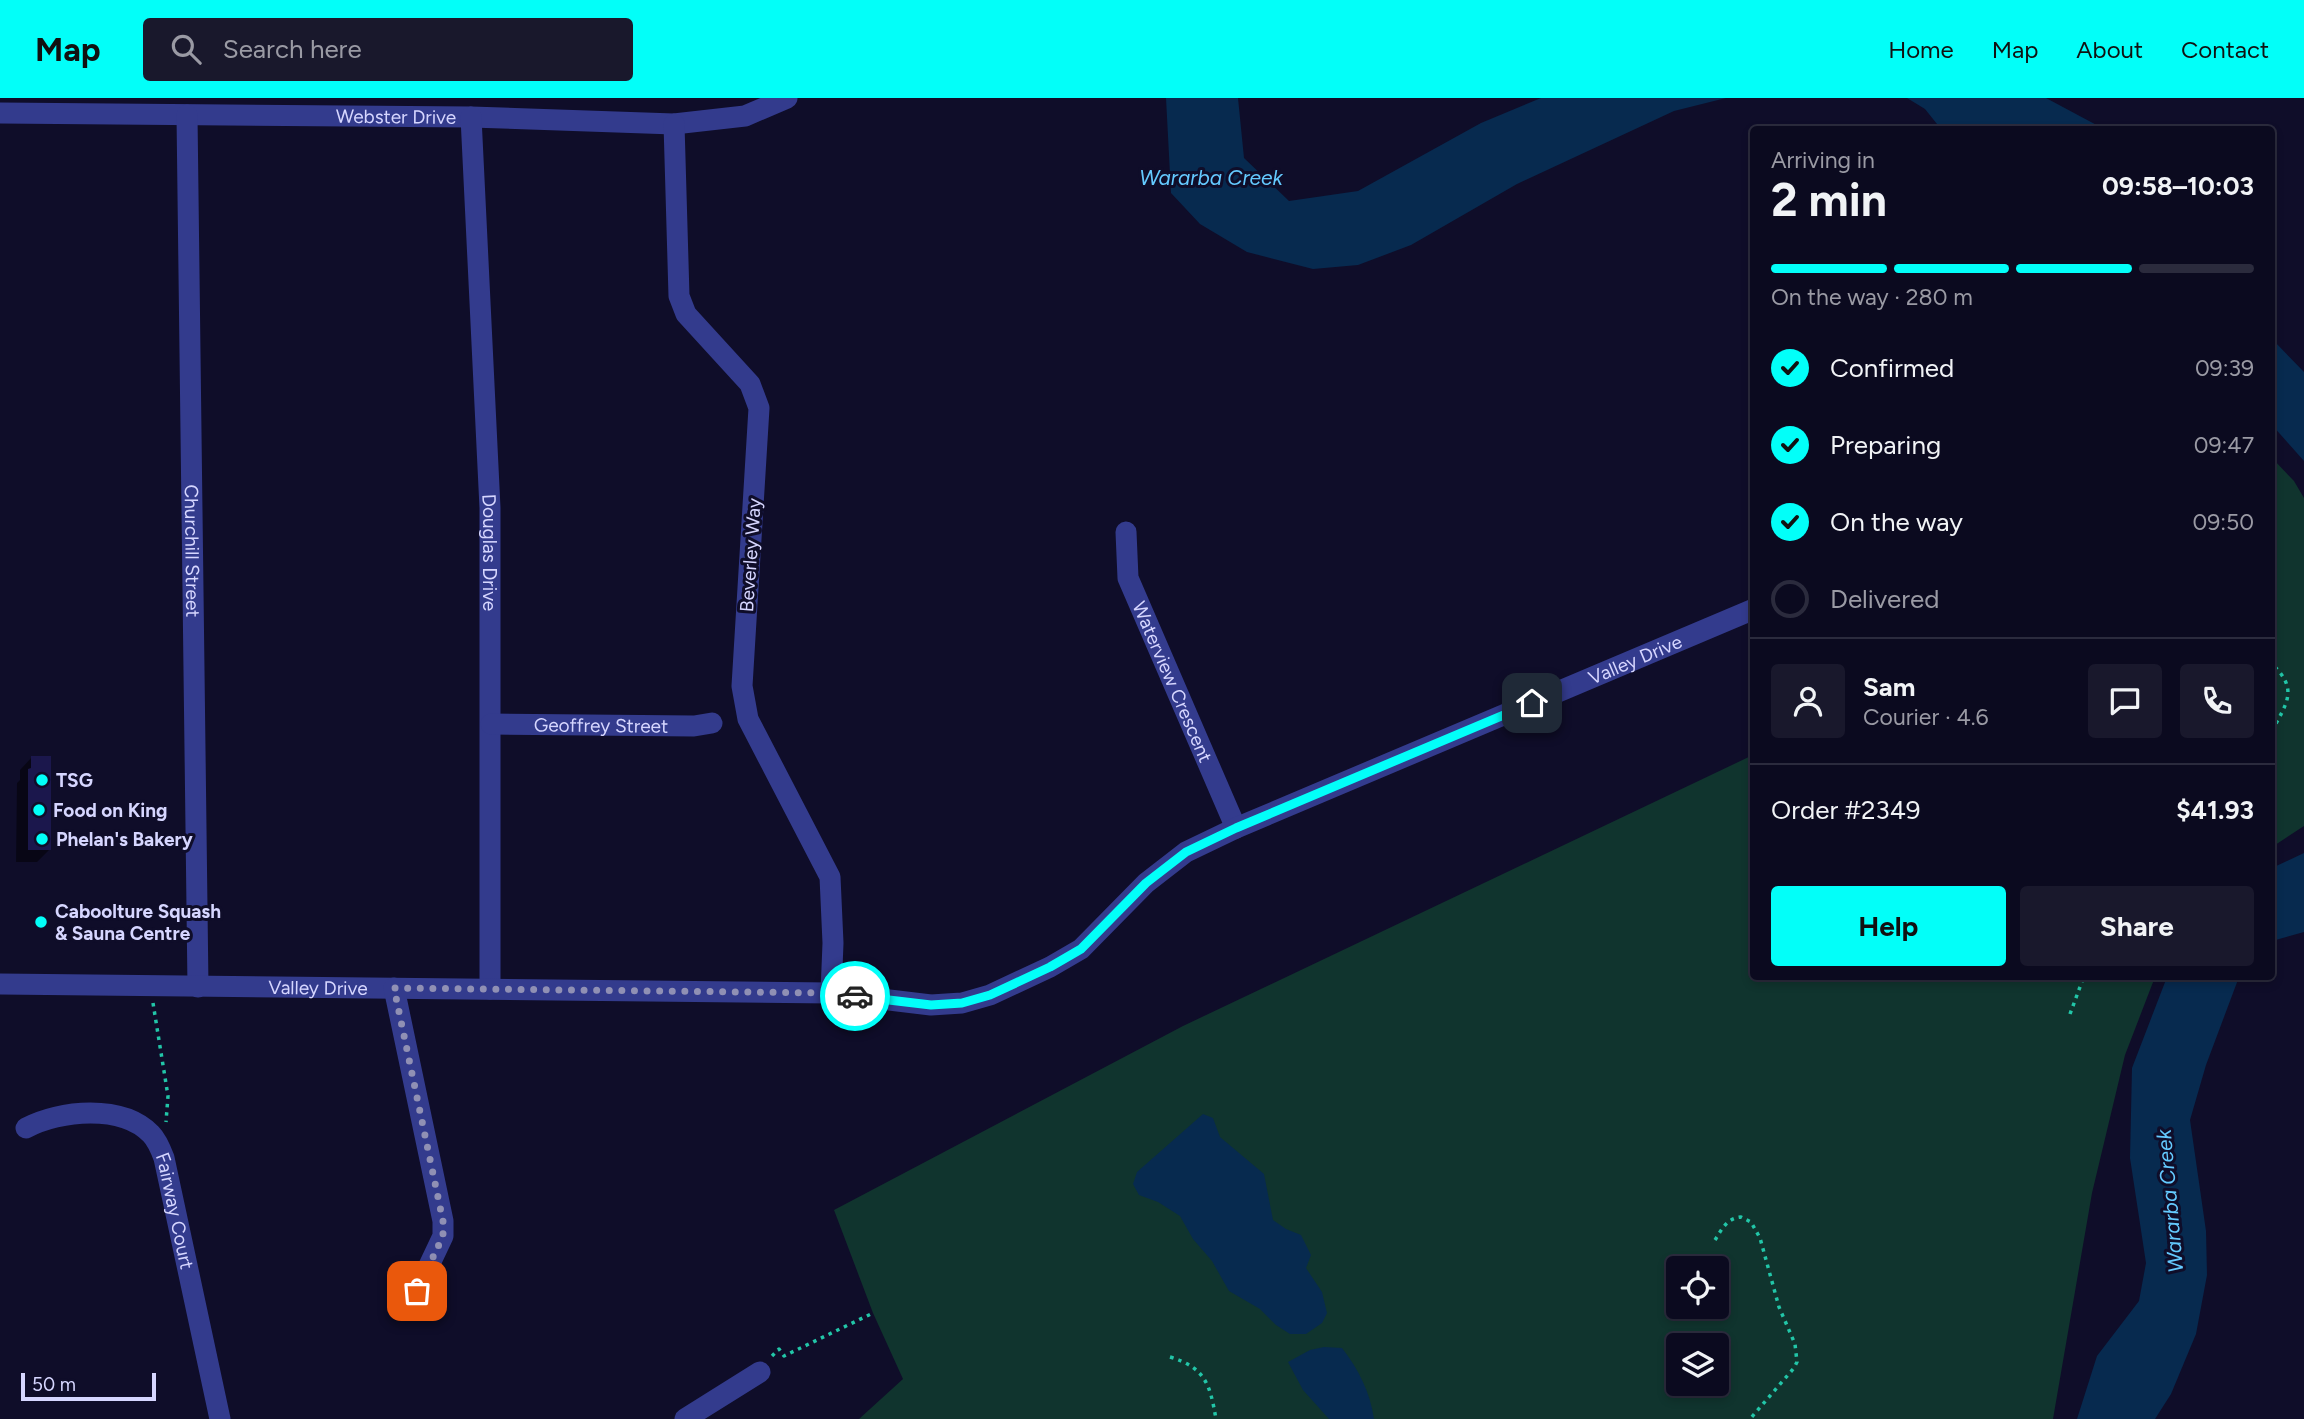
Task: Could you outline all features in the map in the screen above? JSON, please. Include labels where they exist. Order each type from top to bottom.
[{"type":"street","name":"Webster Drive","points":[[0,113],[187,115],[387,108],[471,117],[674,124],[745,116],[787,98]]},
{"type":"street","name":"Churchill Street","points":[[187,115],[198,987]]},
{"type":"street","name":"Douglas Drive","points":[[471,117],[491,508],[490,989]]},
{"type":"street","name":"Beverley Way","points":[[674,124],[678,296],[687,314],[750,384],[759,408],[742,686],[748,719],[830,877],[831,993]]},
{"type":"street","name":"Waterview Crescent","points":[[1126,532],[1128,578],[1236,828]]},
{"type":"street","name":"Valley Drive","points":[[0,984],[831,993],[931,1005],[962,1003],[990,995],[1081,949],[1146,883],[1186,852],[1236,828],[1750,611]]},
{"type":"street","name":"Geoffrey Street","points":[[491,724],[694,726],[712,723]]},
{"type":"street","points":[[394,988],[443,1221],[443,1236],[417,1291]]},
{"type":"street","name":"Fairway Court","points":[[26,1128],[43,1119],[78,1113],[124,1118],[136,1122],[153,1135],[164,1158],[220,1419]]},
{"type":"street","points":[[685,1419],[760,1372]]},
{"type":"path","points":[[2275,667],[2289,685],[2289,696],[2275,725]]},
{"type":"path","points":[[2070,1014],[2083,980]]},
{"type":"path","points":[[153,1001],[168,1096],[166,1122]]},
{"type":"path","points":[[1715,1240],[1731,1219],[1741,1217],[1751,1222],[1760,1238],[1779,1307],[1795,1343],[1797,1362],[1794,1368],[1750,1419]]},
{"type":"path","points":[[760,1372],[779,1349],[784,1356],[873,1313]]},
{"type":"path","points":[[1170,1357],[1190,1364],[1208,1383],[1216,1419]]},
{"type":"green space","points":[[2275,461],[2294,481],[2304,498],[2304,826],[2275,845]]},
{"type":"green space","points":[[1750,756],[1750,980],[2154,980],[2125,1055],[2092,1193],[2053,1419],[859,1419],[903,1379],[873,1313],[834,1210],[1183,1026]]},
{"type":"water","name":"Wararba Creek","points":[[1166,98],[1238,98],[1244,158],[1289,201],[1358,191],[1481,123],[1541,98],[1726,98],[1674,111],[1517,184],[1411,245],[1358,265],[1313,269],[1247,252],[1200,224],[1171,193]]},
{"type":"water","points":[[1907,98],[2046,98],[2098,126],[1939,126],[1925,109]]},
{"type":"water","points":[[2275,342],[2304,372],[2304,461],[2275,428]]},
{"type":"water","points":[[2304,853],[2304,932],[2275,940],[2275,867]]},
{"type":"water","name":"Wararba Creek","points":[[2166,980],[2238,980],[2206,1065],[2190,1120],[2206,1231],[2207,1275],[2196,1334],[2171,1394],[2155,1419],[2077,1419],[2097,1356],[2139,1301],[2146,1263],[2130,1158],[2132,1068]]},
{"type":"water","points":[[1203,1114],[1213,1118],[1220,1137],[1264,1174],[1273,1220],[1301,1235],[1311,1255],[1306,1268],[1322,1292],[1327,1313],[1322,1323],[1306,1334],[1290,1334],[1260,1309],[1229,1291],[1212,1261],[1193,1239],[1180,1216],[1158,1202],[1139,1195],[1133,1184],[1137,1172]]},
{"type":"water","points":[[1324,1347],[1342,1348],[1348,1356],[1367,1390],[1374,1419],[1329,1419],[1303,1390],[1288,1362],[1310,1350]]},
{"type":"building","points":[[31,756],[51,756],[51,850],[28,850],[28,769],[31,768]]},
{"type":"way so far","points":[[417,1291],[443,1236],[443,1221],[394,988],[831,993],[855,996]]},
{"type":"place","name":"TSG","points":[[42,780]]},
{"type":"place","name":"Food on King","points":[[39,810]]},
{"type":"place","name":"Phelan's Bakery","points":[[42,839]]},
{"type":"place","name":"Caboolture Squash & Sauna Centre","points":[[41,922]]},
{"type":"route","points":[[855,996],[931,1005],[962,1003],[990,995],[1081,949],[1146,883],[1186,852],[1236,828],[1532,703]]}]
